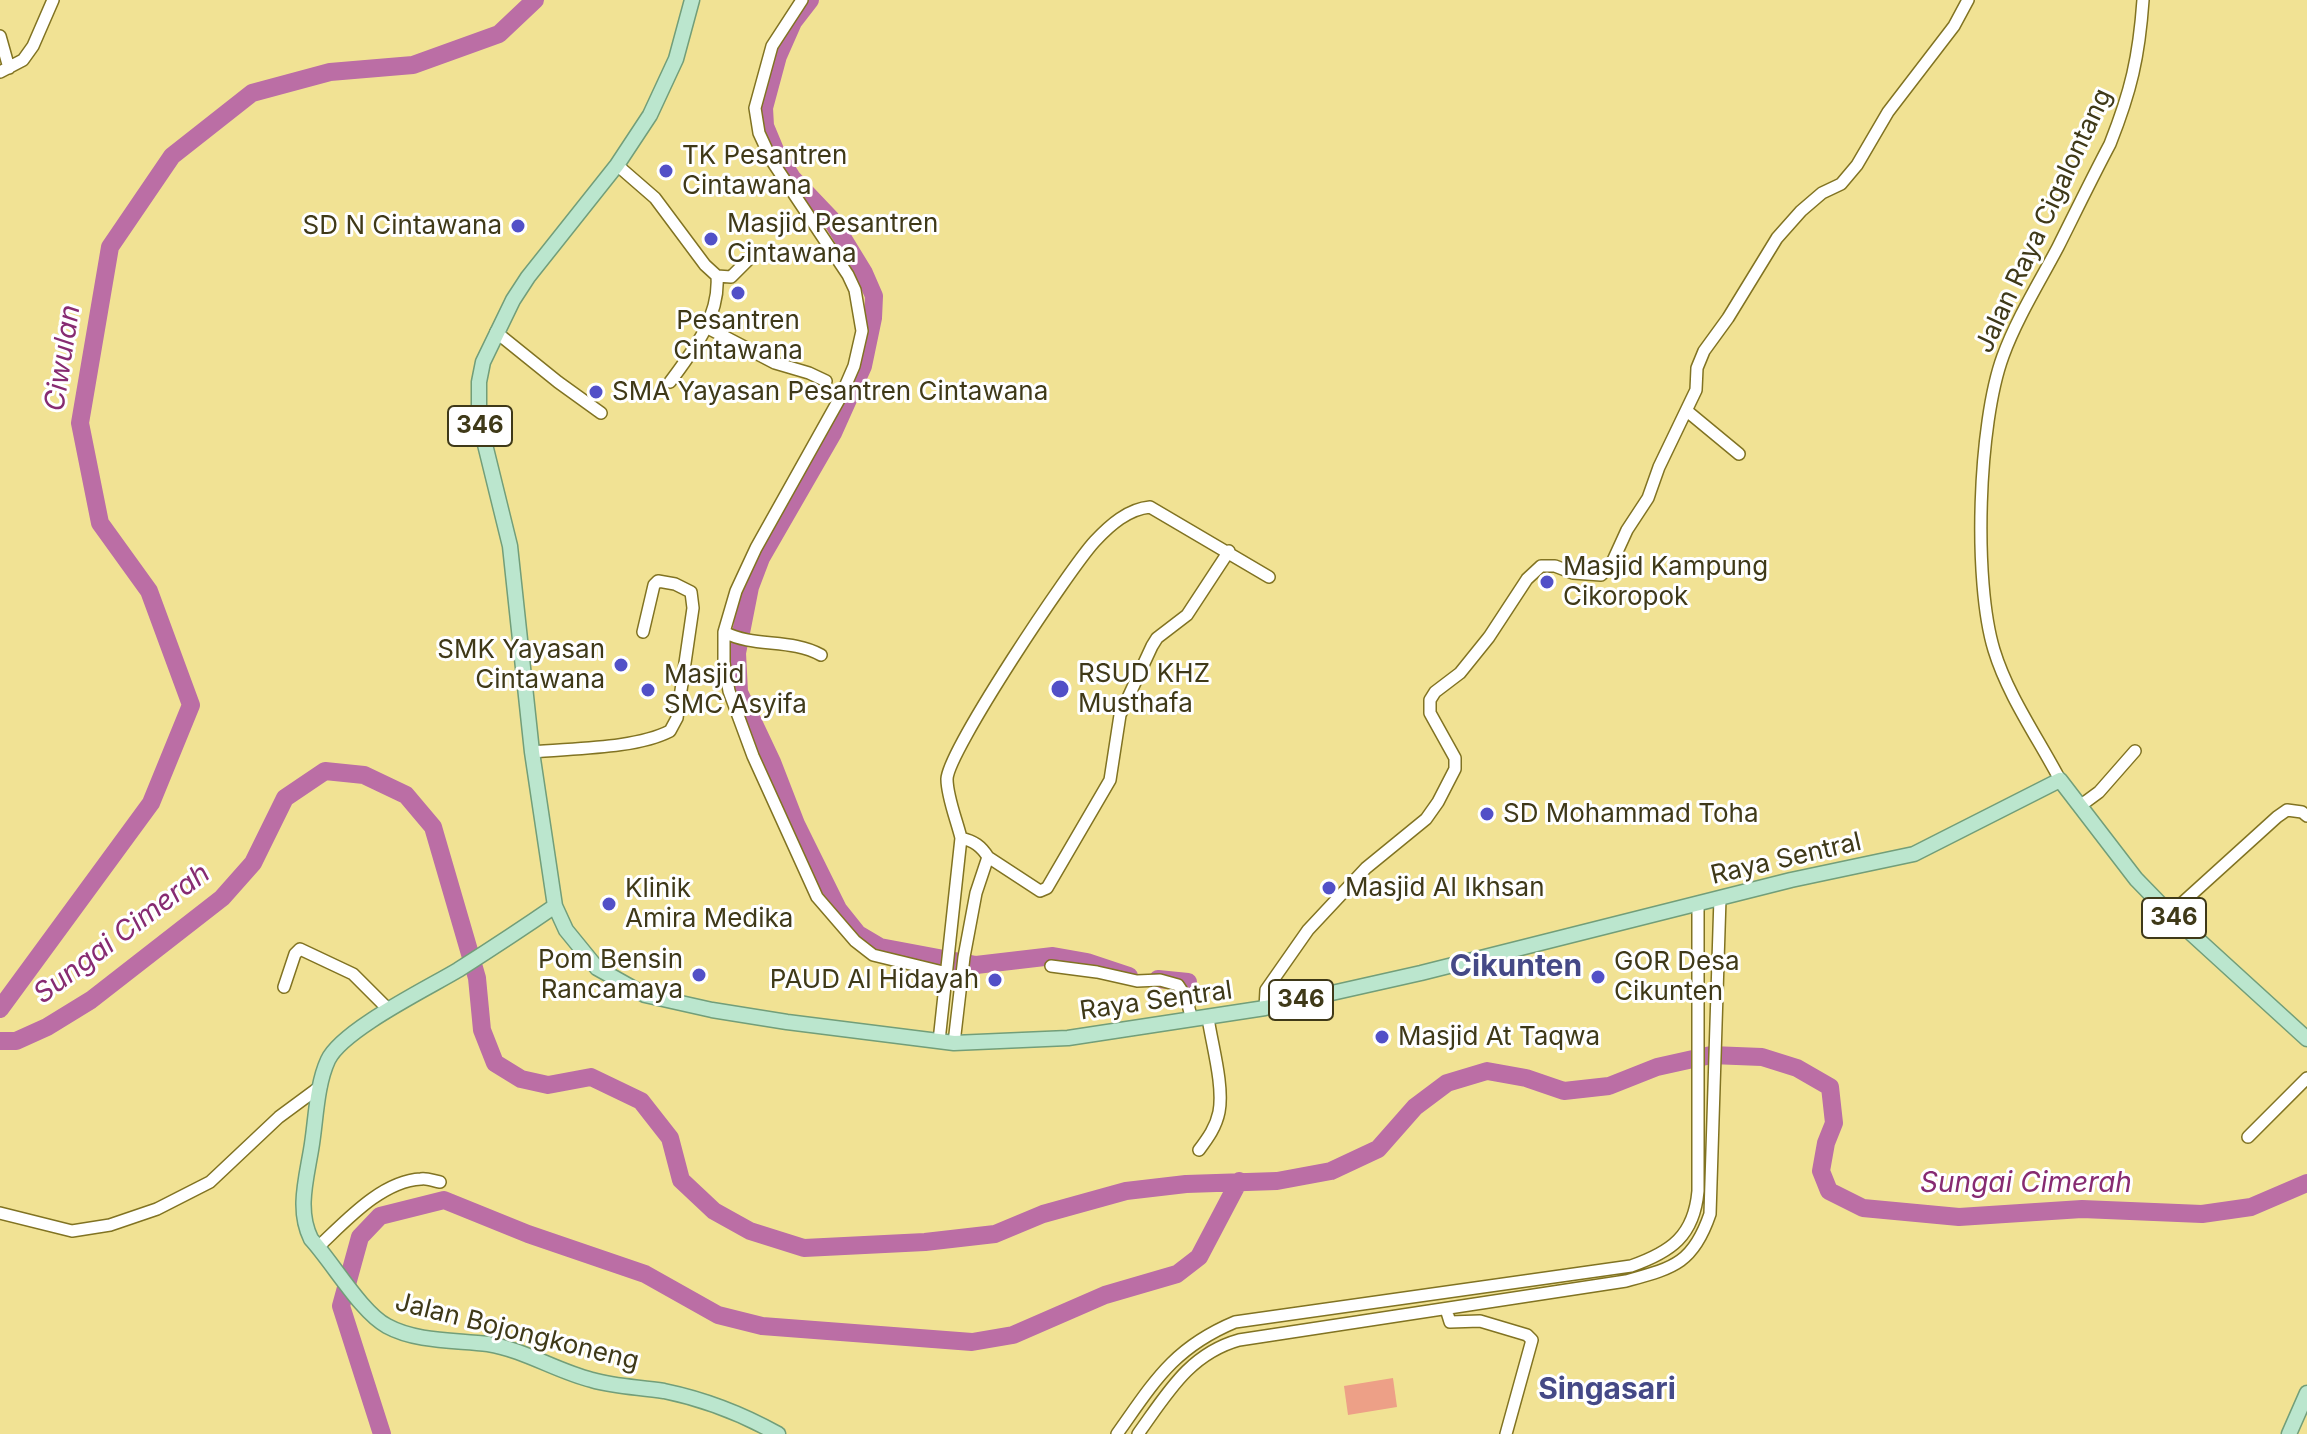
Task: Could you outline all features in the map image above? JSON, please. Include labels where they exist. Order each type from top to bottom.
[{"type":"main road","name":"346","points":[[555,906],[532,752],[510,546],[479,420],[479,382],[483,362],[496,332],[528,277],[617,165],[650,115],[683,37],[692,0]]},
{"type":"main road","name":"346","points":[[2060,780],[2136,879],[2307,1039]]},
{"type":"main road","name":"Raya Sentral","points":[[555,906],[566,930],[597,968],[645,995],[672,1002],[762,1019],[946,1042],[1068,1038],[1265,1008],[1421,973],[1791,880],[1914,854],[2060,780]]},
{"type":"main road","name":"Jalan Bojongkoneng","points":[[555,906],[499,944],[389,1010],[333,1052],[322,1085],[303,1204],[306,1230],[376,1319],[400,1332],[513,1350],[588,1379],[689,1398],[738,1415],[778,1434]]},
{"type":"main road","points":[[2289,1434],[2305,1402]]},
{"type":"street","points":[[0,36],[4,70],[23,60],[33,46],[53,0]]},
{"type":"street","points":[[802,0],[772,46],[755,108],[759,133],[772,161],[848,275],[855,290],[862,331],[854,366],[841,396],[756,548],[736,591],[724,632],[724,663],[729,691],[753,756],[817,897],[855,941],[873,955],[948,965]]},
{"type":"street","points":[[1265,1008],[1266,990],[1308,930],[1366,868],[1426,819],[1438,802],[1455,769],[1455,758],[1430,713],[1430,700],[1435,692],[1460,673],[1489,637],[1527,579],[1541,566],[1601,575],[1611,565],[1627,530],[1648,498],[1659,467],[1687,411],[1696,390],[1697,368],[1704,351],[1769,250],[1801,211],[1822,193],[1841,184],[1857,165],[1888,112],[1954,26],[1968,0]]},
{"type":"street","name":"Jalan Raya Cigalontang","points":[[2060,780],[2005,679],[1994,652],[1985,614],[1981,527],[1986,451],[2002,358],[2122,115],[2137,62],[2143,0]]},
{"type":"street","points":[[617,165],[655,198],[705,265],[717,276],[731,277],[749,259]]},
{"type":"street","points":[[670,382],[706,327],[716,303],[717,276]]},
{"type":"street","points":[[706,327],[775,363],[826,381]]},
{"type":"street","points":[[496,332],[601,413]]},
{"type":"street","points":[[1687,411],[1739,454]]},
{"type":"street","points":[[946,1042],[948,965],[961,838],[947,779],[951,763],[966,733],[1094,542],[1136,508],[1150,507],[1269,577]]},
{"type":"street","points":[[961,838],[982,847],[988,857],[1040,891],[1047,888],[1110,780],[1120,715],[1152,646],[1157,638],[1187,615],[1229,551]]},
{"type":"street","points":[[532,752],[634,741],[670,731],[677,718],[693,608],[691,592],[675,584],[658,581],[654,585],[643,632]]},
{"type":"street","points":[[724,632],[742,638],[795,644],[821,655]]},
{"type":"street","points":[[2080,806],[2099,792],[2135,751]]},
{"type":"street","points":[[2170,914],[2277,817],[2287,810],[2307,816]]},
{"type":"street","points":[[946,1042],[976,893],[988,857]]},
{"type":"street","points":[[955,889],[976,893]]},
{"type":"street","points":[[1138,1434],[1196,1360],[1218,1346],[1239,1340],[1626,1281],[1663,1270],[1694,1249],[1710,1214],[1720,898]]},
{"type":"street","points":[[1117,1434],[1174,1359],[1192,1343],[1235,1322],[1631,1266],[1659,1257],[1677,1243],[1696,1209],[1700,1064],[1698,904]]},
{"type":"street","points":[[284,987],[295,954],[300,949],[305,950],[353,974],[389,1010]]},
{"type":"street","points":[[1051,966],[1178,985],[1200,1019],[1220,1097],[1220,1110],[1212,1131],[1199,1150]]},
{"type":"street","points":[[1700,1064],[1715,1063]]},
{"type":"street","points":[[2248,1137],[2307,1078]]},
{"type":"street","points":[[0,1213],[72,1231],[110,1225],[157,1209],[182,1199],[210,1182],[279,1117],[322,1085]]},
{"type":"street","points":[[322,1252],[366,1205],[391,1189],[422,1179],[440,1182]]},
{"type":"street","points":[[1569,1276],[1570,1289]]},
{"type":"street","points":[[1394,1299],[1395,1316]]},
{"type":"street","points":[[1446,1309],[1450,1322],[1480,1321],[1527,1335],[1532,1340],[1506,1434]]},
{"type":"shaded area","points":[[1393,1378],[1397,1407],[1348,1415],[1344,1386]]},
{"type":"waterway","name":"Ciwulan","points":[[0,1009],[151,803],[191,705],[149,591],[100,523],[80,423],[110,247],[172,156],[252,93],[330,72],[413,65],[499,34],[535,0]]},
{"type":"waterway","points":[[810,0],[793,22],[778,56],[764,108],[765,126],[792,178],[831,219],[864,273],[874,296],[873,318],[863,366],[833,433],[761,558],[750,587],[737,653],[739,692],[772,762],[796,824],[838,909],[858,934],[880,947],[976,965],[1053,956],[1087,962],[1129,976]]},
{"type":"waterway","name":"Sungai Cimerah","points":[[0,1041],[16,1041],[47,1027],[91,1000],[222,898],[253,863],[285,798],[325,771],[364,775],[406,795],[433,827],[477,978],[482,1030],[495,1063],[521,1079],[548,1085],[591,1077],[641,1101],[670,1138],[681,1180],[714,1211],[750,1231],[804,1248],[925,1242],[995,1234],[1043,1214],[1126,1191],[1186,1184],[1277,1181],[1331,1171],[1378,1149],[1415,1107],[1447,1083],[1487,1071],[1526,1078],[1564,1091],[1609,1086],[1657,1067],[1711,1055],[1762,1057],[1797,1068],[1830,1087],[1834,1123],[1826,1143],[1821,1171],[1829,1191],[1863,1208],[1959,1217],[2082,1209],[2202,1214],[2251,1207],[2307,1183]]},
{"type":"waterway","points":[[1158,979],[1188,982]]},
{"type":"waterway","points":[[382,1434],[341,1306],[360,1237],[380,1216],[444,1200],[528,1234],[645,1274],[718,1315],[762,1326],[972,1342],[1013,1335],[1105,1295],[1177,1274],[1199,1257],[1239,1181]]},
{"type":"place","name":"TK Pesantren Cintawana","points":[[666,171]]},
{"type":"place","name":"SD N Cintawana","points":[[518,226]]},
{"type":"place","name":"Masjid Pesantren Cintawana","points":[[711,239]]},
{"type":"place","name":"Pesantren Cintawana","points":[[738,293]]},
{"type":"place","name":"SMA Yayasan Pesantren Cintawana","points":[[596,392]]},
{"type":"place","name":"Masjid Kampung Cikoropok","points":[[1547,582]]},
{"type":"place","name":"SMK Yayasan Cintawana","points":[[621,665]]},
{"type":"place","name":"RSUD KHZ Musthafa","points":[[1060,689]]},
{"type":"place","name":"Masjid SMC Asyifa","points":[[648,690]]},
{"type":"place","name":"SD Mohammad Toha","points":[[1487,814]]},
{"type":"place","name":"Masjid Al Ikhsan","points":[[1329,888]]},
{"type":"place","name":"Klinik Amira Medika","points":[[609,904]]},
{"type":"place","name":"Pom Bensin Rancamaya","points":[[699,975]]},
{"type":"place","name":"GOR Desa Cikunten","points":[[1598,977]]},
{"type":"place","name":"PAUD Al Hidayah","points":[[995,980]]},
{"type":"place","name":"Masjid At Taqwa","points":[[1382,1037]]},
{"type":"district","name":"Cikunten","points":[[1516,967]]},
{"type":"district","name":"Singasari","points":[[1607,1390]]}]
